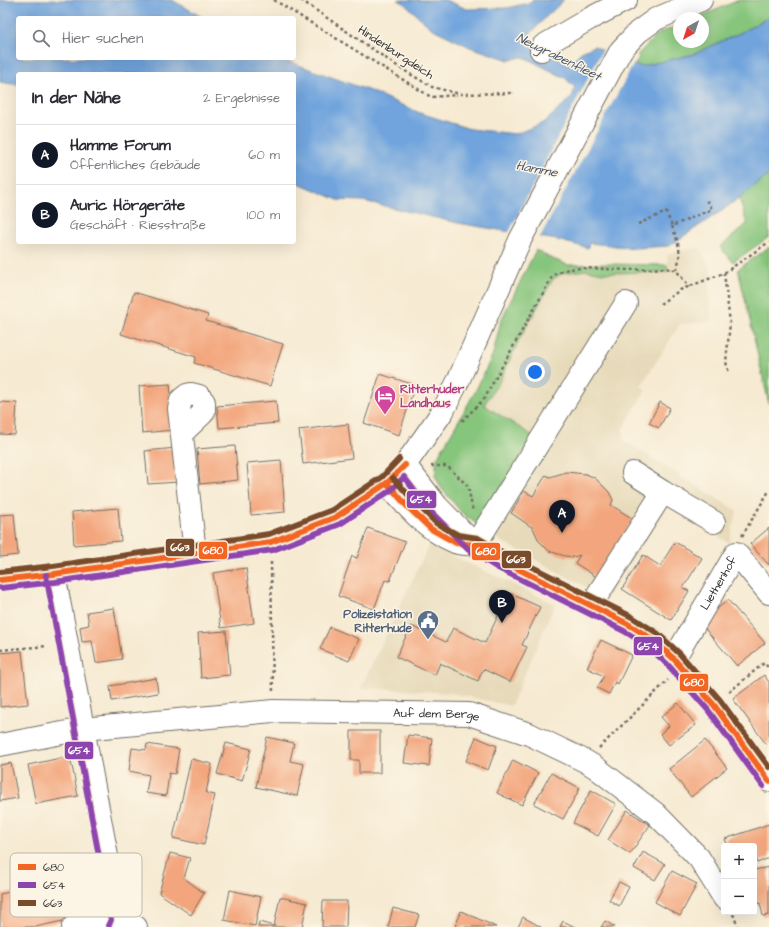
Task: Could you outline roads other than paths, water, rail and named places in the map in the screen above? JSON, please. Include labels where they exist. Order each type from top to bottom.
[{"type":"street","points":[[541,50],[543,46],[626,0]]},
{"type":"street","points":[[0,580],[54,574],[271,542],[336,517],[387,483],[405,465],[443,411],[459,379],[520,240],[621,50],[638,32],[656,19],[701,0]]},
{"type":"street","points":[[474,545],[626,303]]},
{"type":"street","points":[[182,433],[195,554]]},
{"type":"street","points":[[405,465],[437,506],[474,545],[500,560],[628,624],[652,639],[678,663],[714,705],[769,781]]},
{"type":"street","points":[[633,473],[714,522]]},
{"type":"street","points":[[387,483],[406,505],[431,529],[456,543],[474,545]]},
{"type":"street","points":[[591,605],[663,492]]},
{"type":"street","name":"Liethenhof","points":[[678,663],[736,553],[769,593]]},
{"type":"street","points":[[54,574],[82,729],[109,853]]},
{"type":"street","name":"Auf dem Berge","points":[[0,745],[82,729],[273,711],[469,714],[529,734],[585,761],[655,813],[699,858],[721,893]]},
{"type":"street","points":[[73,927],[124,925]]},
{"type":"water","name":"Hamme","points":[[0,0],[172,0],[200,16],[16,16],[16,60],[285,60],[370,91],[420,113],[470,129],[516,134],[545,122],[572,97],[575,88],[565,78],[526,58],[522,57],[509,60],[470,47],[431,28],[404,3],[398,0],[445,0],[467,9],[507,8],[529,3],[532,0],[564,0],[526,38],[528,46],[570,64],[581,52],[595,46],[630,65],[643,66],[694,54],[740,33],[769,17],[769,175],[727,207],[669,246],[635,248],[589,243],[588,248],[557,240],[458,223],[363,201],[338,200],[296,182],[296,72],[16,72],[16,85],[0,82]]},
{"type":"place","name":"Ritterhuder Landhaus","points":[[385,416]]},
{"type":"place","name":"Hamme Forum","points":[[562,533]]},
{"type":"place","name":"Auric Hörgeräte","points":[[502,623]]},
{"type":"place","name":"Polizeistation Ritterhude","points":[[428,640]]},
{"type":"water label","name":"Neugrabenfleet","points":[[559,56]]}]
